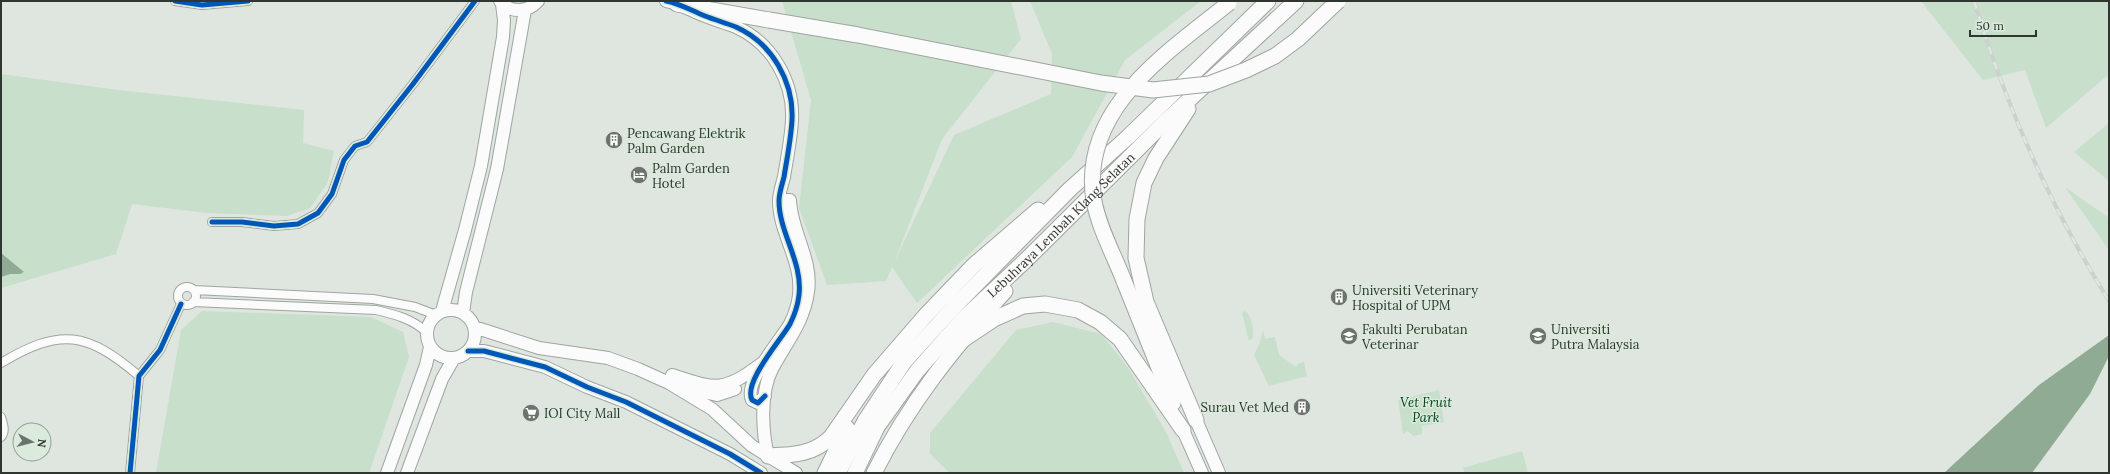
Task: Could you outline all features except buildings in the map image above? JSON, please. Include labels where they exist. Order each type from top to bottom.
[{"type":"highway","name":"Lebuhraya Lembah Klang Selatan","points":[[838,473],[865,421],[904,362],[952,308],[1070,189],[1128,137],[1268,1]]},
{"type":"highway","name":"Lebuhraya Lembah Klang Selatan","points":[[856,473],[877,427],[917,371],[962,320],[1027,259],[1166,121],[1296,1]]},
{"type":"highway","points":[[671,2],[858,35],[1101,83],[1153,90],[1209,84],[1246,70],[1275,56],[1298,39],[1338,1]]},
{"type":"highway","points":[[1183,430],[1103,229],[1094,202],[1092,178],[1096,150],[1113,112],[1140,77],[1230,2]]},
{"type":"highway","points":[[1196,420],[1146,302],[1136,258],[1137,219],[1144,183],[1156,158],[1198,93]]},
{"type":"highway","points":[[768,456],[810,452],[823,445],[831,437],[874,375],[926,315],[974,265],[1034,213],[1070,189]]},
{"type":"highway","points":[[874,473],[895,432],[958,343],[1010,285],[1027,259]]},
{"type":"highway","points":[[958,343],[994,319],[1023,306],[1046,304],[1078,310],[1100,322],[1120,339],[1183,430]]},
{"type":"highway","points":[[824,473],[874,375]]},
{"type":"street","points":[[175,1],[202,5],[248,1]]},
{"type":"street","points":[[212,222],[242,222],[274,226],[298,224],[318,213],[332,194],[344,160],[355,146],[367,142],[413,84],[475,1]]},
{"type":"street","points":[[501,2],[513,10],[525,10],[538,1]]},
{"type":"street","points":[[387,473],[426,365],[430,347],[427,333],[428,326],[439,313],[465,230],[481,166],[504,26],[501,2]]},
{"type":"street","points":[[671,2],[737,28],[756,40],[769,52],[780,67],[787,83],[792,119],[791,140],[784,200],[780,214],[797,266],[799,295],[794,325],[771,371],[765,396],[763,428],[768,456]]},
{"type":"street","points":[[463,312],[466,292],[497,168],[525,10]]},
{"type":"street","points":[[181,304],[178,299],[179,290],[187,286],[194,290],[373,299],[439,313],[456,310],[463,312],[474,327],[474,340],[468,352]]},
{"type":"street","points":[[181,304],[188,305],[193,302],[196,297],[194,290]]},
{"type":"street","points":[[193,302],[376,310],[395,314],[421,327],[427,333]]},
{"type":"street","points":[[130,473],[139,376],[160,350],[181,304]]},
{"type":"street","points":[[765,396],[758,403],[752,400],[751,397],[757,374],[765,361],[794,325]]},
{"type":"street","points":[[474,327],[539,348],[608,358],[670,379],[705,385],[725,386],[742,378],[765,361]]},
{"type":"street","points":[[1,363],[17,353],[45,343],[61,339],[78,340],[96,345],[114,355],[139,376]]},
{"type":"street","points":[[430,347],[441,356],[454,358],[468,352],[484,351],[524,360],[545,367],[587,387],[626,402],[730,454],[761,473]]},
{"type":"street","points":[[407,473],[442,379],[454,358]]},
{"type":"street","points":[[670,379],[697,392],[717,395],[734,390],[757,374]]},
{"type":"street","points":[[670,379],[712,409],[752,446],[796,473]]},
{"type":"street","points":[[1,417],[4,428],[4,434],[1,437]]},
{"type":"street","points":[[1196,420],[1220,473]]},
{"type":"street","points":[[1183,430],[1202,473]]},
{"type":"green space","points":[[782,1],[1011,1],[1021,39],[942,139],[894,263],[954,135],[1051,94],[1052,54],[1030,1],[1201,1],[1125,60],[1072,157],[917,303],[892,267],[886,281],[827,285],[799,208],[811,100]]},
{"type":"green space","points":[[1921,1],[2109,1],[2109,74],[2046,128],[2025,70],[1983,80]]},
{"type":"green space","points":[[1,74],[118,90],[304,110],[303,143],[334,151],[328,182],[310,208],[287,216],[207,213],[132,204],[116,254],[1,288]]},
{"type":"green space","points":[[2109,123],[2109,181],[2074,152]]},
{"type":"green space","points":[[2065,187],[2109,218],[2109,250]]},
{"type":"green space","points":[[202,311],[371,317],[403,332],[409,357],[369,473],[156,473],[181,330]]},
{"type":"green space","points":[[1245,311],[1251,319],[1253,327],[1253,338],[1249,341],[1242,313]]},
{"type":"green space","points":[[1053,322],[1101,334],[1127,366],[1166,432],[1184,473],[950,473],[930,454],[930,433],[1016,330]]},
{"type":"green space","points":[[1263,330],[1265,339],[1275,337],[1279,355],[1296,367],[1299,363],[1304,362],[1307,376],[1269,386],[1254,355],[1260,342]]},
{"type":"green space","name":"Vet Fruit Park","points":[[1439,390],[1444,422],[1422,426],[1422,434],[1414,436],[1407,431],[1403,434],[1398,400]]},
{"type":"green space","points":[[1522,451],[1528,473],[1465,473],[1463,468]]},
{"type":"shaded area","points":[[1,253],[24,272],[1,277]]},
{"type":"shaded area","points":[[2109,335],[2109,356],[2090,394],[2032,473],[1944,473],[2039,385]]},
{"type":"railway","points":[[1974,1],[2000,79],[2032,156],[2068,230],[2109,301]]},
{"type":"cycle path","points":[[175,1],[202,5],[248,1]]},
{"type":"cycle path","points":[[212,222],[242,222],[274,226],[298,224],[318,213],[332,194],[344,160],[355,146],[367,142],[413,84],[475,1]]},
{"type":"cycle path","points":[[666,1],[676,3],[705,16],[736,27],[749,34],[770,53],[785,78],[789,92],[792,106],[792,120],[790,141],[779,201],[783,225],[798,271],[799,295],[796,310],[790,324],[764,361],[753,383],[751,392],[752,400],[758,403],[765,396]]},
{"type":"cycle path","points":[[130,473],[139,376],[160,350],[181,304]]},
{"type":"cycle path","points":[[468,351],[484,351],[545,367],[587,387],[626,402],[730,454],[761,473]]},
{"type":"place","name":"Pencawang Elektrik Palm Garden","points":[[614,140]]},
{"type":"place","name":"Palm Garden Hotel","points":[[639,175]]},
{"type":"place","name":"Universiti Veterinary Hospital of UPM","points":[[1339,297]]},
{"type":"place","name":"Fakulti Perubatan Veterinar","points":[[1349,336]]},
{"type":"place","name":"Universiti Putra Malaysia","points":[[1538,336]]},
{"type":"place","name":"Surau Vet Med","points":[[1302,407]]},
{"type":"place","name":"IOI City Mall","points":[[531,413]]}]
